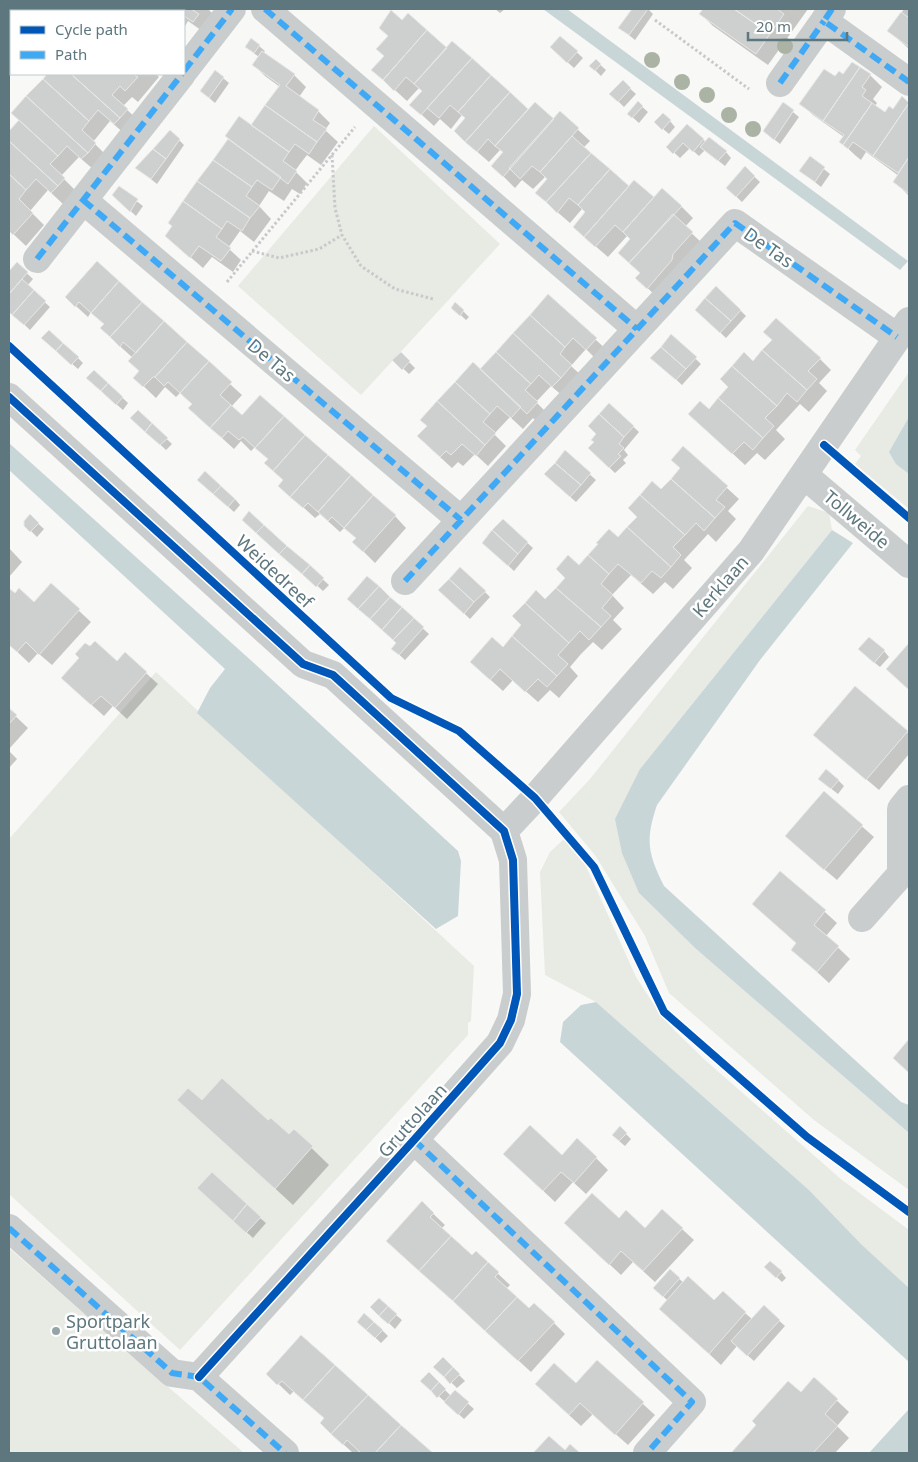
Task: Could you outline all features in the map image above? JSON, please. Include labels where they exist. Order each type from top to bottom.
[{"type":"street","points":[[185,69],[232,9]]},
{"type":"street","points":[[265,9],[636,329]]},
{"type":"street","points":[[780,83],[828,15],[909,82]]},
{"type":"street","points":[[37,259],[181,75]]},
{"type":"street","name":"De Tas","points":[[84,200],[461,520]]},
{"type":"street","name":"De Tas","points":[[405,581],[735,223],[903,329]]},
{"type":"street","name":"Kerklaan","points":[[504,831],[752,551],[903,329]]},
{"type":"street","points":[[9,397],[303,664],[333,675],[504,831]]},
{"type":"street","name":"Tollweide","points":[[804,475],[909,564]]},
{"type":"street","points":[[862,918],[901,874],[901,809],[909,800]]},
{"type":"street","name":"Gruttolaan","points":[[199,1377],[500,1043],[511,1020],[517,994],[513,860],[504,831]]},
{"type":"street","name":"Gruttolaan","points":[[414,1140],[692,1402],[647,1453]]},
{"type":"street","points":[[9,1228],[172,1373],[199,1377],[285,1453]]},
{"type":"path","points":[[655,20],[753,92],[780,83]]},
{"type":"path","points":[[208,305],[375,103]]},
{"type":"path","points":[[332,154],[335,208],[342,236],[361,266],[394,289],[433,299]]},
{"type":"path","points":[[252,252],[279,258],[319,249],[342,236]]},
{"type":"path","points":[[877,1189],[909,1212]]},
{"type":"path","points":[[885,1194],[909,1206]]},
{"type":"shaded area","points":[[543,9],[567,9],[908,261],[900,270]]},
{"type":"shaded area","points":[[374,126],[500,244],[361,395],[238,286]]},
{"type":"shaded area","points":[[909,372],[909,509],[855,464],[861,456],[855,450]]},
{"type":"shaded area","points":[[909,417],[909,474],[896,464],[889,452]]},
{"type":"shaded area","points":[[9,443],[255,664],[458,851],[461,861],[458,916],[436,929],[197,713],[210,688],[225,669],[9,470]]},
{"type":"shaded area","points":[[808,506],[829,513],[832,530],[640,769],[639,893],[695,948],[909,1133],[909,1190],[814,1120],[669,993],[645,936],[595,855],[559,812],[590,779]]},
{"type":"shaded area","points":[[832,530],[853,543],[760,660],[657,805],[651,828],[650,847],[654,865],[664,886],[901,1102],[909,1105],[909,1133],[695,948],[639,893],[622,853],[615,819],[640,769]]},
{"type":"shaded area","points":[[156,672],[474,966],[471,1021],[468,1023],[468,1035],[180,1350],[9,1194],[9,839]]},
{"type":"shaded area","points":[[564,839],[584,862],[636,977],[658,1011],[674,1030],[705,1060],[842,1180],[909,1230],[909,1288],[861,1244],[809,1190],[596,1002],[545,975],[540,872],[550,852]]},
{"type":"shaded area","points":[[596,1002],[809,1190],[861,1244],[909,1288],[909,1362],[560,1042],[563,1022],[581,1005]]},
{"type":"shaded area","name":"Sportpark Gruttolaan","points":[[9,1248],[244,1453],[9,1453]]},
{"type":"shaded area","points":[[909,1409],[909,1453],[869,1453]]},
{"type":"building","points":[[112,9],[154,10],[114,10]]},
{"type":"building","points":[[152,9],[191,9],[199,14],[193,22],[185,17],[185,10]]},
{"type":"building","points":[[632,9],[648,9],[629,35],[618,28]]},
{"type":"building","points":[[703,9],[734,9],[770,34],[756,54],[699,14]]},
{"type":"building","points":[[734,9],[777,9],[784,14],[770,34]]},
{"type":"building","points":[[391,10],[402,20],[408,13],[427,30],[383,80],[371,70],[384,56],[376,49],[388,36],[379,28]]},
{"type":"building","points":[[901,12],[909,18],[909,47],[887,31]]},
{"type":"building","points":[[427,30],[447,48],[414,84],[406,77],[394,91],[383,80]]},
{"type":"building","points":[[560,36],[578,51],[567,63],[550,47]]},
{"type":"building","points":[[251,38],[260,45],[254,53],[245,47]]},
{"type":"building","points":[[452,41],[472,58],[421,115],[409,105],[422,91],[414,84]]},
{"type":"building","points":[[262,51],[295,74],[286,86],[319,110],[313,120],[327,129],[317,142],[265,105],[280,85],[252,65]]},
{"type":"building","points":[[472,58],[491,75],[458,112],[450,105],[439,118],[427,108]]},
{"type":"building","points":[[596,59],[601,64],[595,71],[589,66]]},
{"type":"building","points":[[852,62],[860,67],[823,121],[799,104],[824,69],[835,76],[839,71],[843,74]]},
{"type":"building","points":[[860,67],[871,74],[862,87],[866,90],[862,96],[872,103],[843,145],[839,142],[844,135],[823,121]]},
{"type":"building","points":[[215,70],[224,77],[209,98],[200,91]]},
{"type":"building","points":[[46,75],[72,75],[120,118],[114,124],[98,110],[89,121],[43,79]]},
{"type":"building","points":[[72,75],[135,75],[138,77],[125,91],[120,86],[112,95],[128,109],[120,118]]},
{"type":"building","points":[[491,75],[510,92],[465,142],[454,131],[465,118],[458,112]]},
{"type":"building","points":[[43,79],[89,121],[82,130],[96,143],[88,153],[26,96]]},
{"type":"building","points":[[623,80],[631,88],[618,102],[609,94]]},
{"type":"building","points":[[510,92],[528,109],[495,146],[488,139],[477,152],[465,142]]},
{"type":"building","points":[[26,96],[88,153],[81,159],[67,146],[58,156],[11,113]]},
{"type":"building","points":[[902,96],[909,103],[873,156],[853,142],[848,149],[843,145],[872,103],[885,112],[889,106],[893,109]]},
{"type":"building","points":[[638,101],[643,106],[632,118],[627,114]]},
{"type":"building","points":[[535,102],[554,119],[503,177],[491,166],[503,152],[495,146]]},
{"type":"building","points":[[783,102],[794,110],[774,140],[763,131]]},
{"type":"building","points":[[909,103],[909,157],[898,173],[873,156]]},
{"type":"building","points":[[265,105],[317,142],[309,154],[295,144],[289,152],[251,125]]},
{"type":"building","points":[[560,111],[579,128],[540,172],[532,166],[520,179],[509,168]]},
{"type":"building","points":[[663,113],[671,120],[662,130],[654,122]]},
{"type":"building","points":[[239,116],[289,152],[283,161],[297,171],[288,184],[225,136]]},
{"type":"building","points":[[19,120],[58,156],[50,164],[65,178],[58,186],[9,141],[9,131]]},
{"type":"building","points":[[687,124],[704,139],[693,152],[683,143],[673,154],[666,147]]},
{"type":"building","points":[[170,130],[180,139],[166,159],[153,149]]},
{"type":"building","points":[[572,136],[591,153],[546,202],[535,193],[547,179],[540,172]]},
{"type":"building","points":[[709,137],[727,151],[718,161],[700,147]]},
{"type":"building","points":[[228,139],[281,177],[272,190],[257,180],[252,187],[213,160]]},
{"type":"building","points":[[9,141],[58,186],[51,193],[36,179],[26,190],[9,174]]},
{"type":"building","points":[[153,149],[166,159],[151,179],[135,168]]},
{"type":"building","points":[[591,153],[610,169],[578,205],[569,198],[557,213],[546,202]]},
{"type":"building","points":[[810,156],[825,167],[815,182],[799,171]]},
{"type":"building","points":[[909,157],[909,194],[893,182]]},
{"type":"building","points":[[213,160],[252,187],[246,196],[260,206],[250,218],[197,181]]},
{"type":"building","points":[[745,166],[755,176],[736,197],[726,188]]},
{"type":"building","points":[[610,169],[629,186],[584,237],[573,227],[585,212],[578,205]]},
{"type":"building","points":[[9,174],[26,190],[19,199],[33,213],[13,235],[9,231]]},
{"type":"building","points":[[634,180],[654,197],[623,232],[615,225],[595,247],[584,237]]},
{"type":"building","points":[[197,181],[250,218],[242,231],[227,221],[222,229],[183,201]]},
{"type":"building","points":[[119,186],[138,199],[130,212],[112,195]]},
{"type":"building","points":[[662,188],[682,206],[629,263],[618,253],[630,239],[623,232]]},
{"type":"building","points":[[183,201],[222,229],[216,237],[231,248],[221,261],[199,246],[190,258],[165,236],[172,226],[168,223]]},
{"type":"building","points":[[673,214],[693,232],[673,254],[672,260],[647,289],[635,278],[640,273],[629,263]]},
{"type":"building","points":[[97,261],[119,281],[91,313],[79,302],[75,307],[65,297]]},
{"type":"building","points":[[17,262],[28,272],[9,294],[9,271]]},
{"type":"building","points":[[22,279],[34,290],[12,315],[9,312],[9,294]]},
{"type":"building","points":[[119,281],[142,302],[110,337],[100,328],[104,324],[91,313]]},
{"type":"building","points":[[716,286],[741,310],[731,321],[705,298]]},
{"type":"building","points":[[34,290],[46,301],[24,325],[12,315]]},
{"type":"building","points":[[548,294],[597,338],[586,350],[573,338],[565,347],[530,315]]},
{"type":"building","points":[[705,298],[731,321],[720,333],[695,310]]},
{"type":"building","points":[[142,302],[164,321],[136,353],[123,342],[120,347],[110,337]]},
{"type":"building","points":[[455,302],[464,310],[460,316],[451,308]]},
{"type":"building","points":[[530,315],[565,347],[560,354],[572,365],[561,378],[513,333]]},
{"type":"building","points":[[776,318],[821,358],[808,371],[817,379],[807,390],[762,350],[772,340],[763,332]]},
{"type":"building","points":[[164,321],[187,342],[155,377],[143,387],[133,378],[139,371],[128,361]]},
{"type":"building","points":[[49,330],[63,343],[56,351],[41,338]]},
{"type":"building","points":[[513,333],[561,378],[552,387],[539,375],[531,384],[496,352]]},
{"type":"building","points":[[671,334],[697,357],[686,369],[661,347]]},
{"type":"building","points":[[187,342],[209,361],[180,393],[168,382],[164,386],[155,377]]},
{"type":"building","points":[[63,343],[79,357],[71,365],[56,351]]},
{"type":"building","points":[[661,347],[686,369],[676,380],[650,358]]},
{"type":"building","points":[[762,350],[807,390],[797,402],[787,393],[777,406],[732,366],[744,352],[753,361]]},
{"type":"building","points":[[401,352],[410,361],[402,370],[392,360]]},
{"type":"building","points":[[496,352],[531,384],[525,390],[538,402],[527,414],[480,369]]},
{"type":"building","points":[[209,361],[232,382],[220,395],[231,405],[210,428],[188,408],[192,404],[180,393]]},
{"type":"building","points":[[473,362],[521,407],[511,418],[497,406],[490,414],[455,382]]},
{"type":"building","points":[[732,366],[777,406],[765,418],[774,426],[763,438],[718,398],[728,387],[720,379]]},
{"type":"building","points":[[94,370],[108,383],[101,391],[86,378]]},
{"type":"building","points":[[455,382],[490,414],[483,422],[496,433],[485,445],[437,401]]},
{"type":"building","points":[[108,383],[123,397],[116,405],[101,391]]},
{"type":"building","points":[[260,395],[284,416],[255,448],[243,437],[239,440],[228,431],[222,438],[210,428],[231,405],[242,415]]},
{"type":"building","points":[[718,398],[763,438],[753,450],[744,442],[732,454],[688,414],[700,401],[709,409]]},
{"type":"building","points":[[437,401],[485,445],[476,456],[462,444],[451,455],[446,451],[440,457],[417,436],[427,426],[420,420]]},
{"type":"building","points":[[609,403],[634,426],[624,437],[599,414]]},
{"type":"building","points":[[138,410],[152,423],[145,432],[130,418]]},
{"type":"building","points":[[599,414],[624,437],[619,444],[624,448],[618,454],[621,456],[609,468],[588,448],[594,442],[591,440],[596,434],[588,426]]},
{"type":"building","points":[[284,416],[305,435],[273,471],[264,463],[268,459],[255,448]]},
{"type":"building","points":[[152,423],[168,438],[160,445],[145,432]]},
{"type":"building","points":[[305,435],[328,455],[290,497],[278,486],[283,480],[273,471]]},
{"type":"building","points":[[683,446],[728,486],[716,500],[725,507],[715,518],[671,479],[680,468],[671,460]]},
{"type":"building","points":[[565,450],[591,473],[581,485],[555,463]]},
{"type":"building","points":[[328,455],[351,475],[318,512],[308,503],[303,508],[290,497]]},
{"type":"building","points":[[555,463],[581,485],[570,497],[544,474]]},
{"type":"building","points":[[205,471],[221,486],[213,494],[197,480]]},
{"type":"building","points":[[351,475],[373,495],[344,528],[332,517],[328,521],[318,512]]},
{"type":"building","points":[[671,479],[715,518],[704,531],[696,523],[685,535],[640,495],[652,481],[661,489]]},
{"type":"building","points":[[221,486],[235,499],[228,507],[213,494]]},
{"type":"building","points":[[373,495],[396,515],[363,552],[352,542],[356,538],[344,528]]},
{"type":"building","points":[[640,495],[685,535],[673,547],[681,555],[671,567],[627,527],[637,517],[628,508]]},
{"type":"building","points":[[249,511],[264,525],[256,533],[242,520]]},
{"type":"building","points":[[30,514],[39,523],[30,532],[24,526],[24,521]]},
{"type":"building","points":[[503,519],[528,542],[518,554],[492,530]]},
{"type":"building","points":[[264,525],[287,546],[279,554],[256,533]]},
{"type":"building","points":[[627,527],[671,567],[661,578],[652,571],[641,583],[618,564],[609,574],[588,555],[609,529],[618,537]]},
{"type":"building","points":[[492,530],[518,554],[508,566],[482,543]]},
{"type":"building","points":[[287,546],[310,565],[302,574],[279,554]]},
{"type":"building","points":[[568,555],[579,565],[588,555],[609,574],[601,584],[613,595],[602,608],[611,616],[601,627],[556,588],[565,578],[556,569]]},
{"type":"building","points":[[310,565],[324,578],[316,587],[302,574]]},
{"type":"building","points":[[460,567],[486,591],[474,602],[449,579]]},
{"type":"building","points":[[367,576],[379,586],[358,609],[347,599]]},
{"type":"building","points":[[449,579],[474,602],[464,614],[438,590]]},
{"type":"building","points":[[51,583],[80,609],[39,655],[26,642],[17,652],[9,645],[9,591],[10,589],[15,593],[19,588],[34,602]]},
{"type":"building","points":[[379,586],[390,597],[370,619],[358,609]]},
{"type":"building","points":[[556,588],[601,627],[589,640],[580,631],[569,643],[525,603],[536,590],[545,599]]},
{"type":"building","points":[[390,597],[402,607],[382,630],[370,619]]},
{"type":"building","points":[[525,603],[569,643],[558,655],[568,664],[557,676],[512,636],[521,625],[512,616]]},
{"type":"building","points":[[402,607],[414,618],[393,640],[382,630]]},
{"type":"building","points":[[414,618],[424,627],[399,655],[391,649],[396,643],[393,640]]},
{"type":"building","points":[[512,636],[557,676],[547,687],[538,679],[525,692],[500,669],[490,680],[470,662],[492,637],[503,647]]},
{"type":"building","points":[[869,637],[885,650],[874,663],[858,649]]},
{"type":"building","points":[[95,641],[117,661],[125,652],[147,672],[115,708],[101,696],[91,705],[61,678],[79,658],[75,654],[85,643],[90,646]]},
{"type":"building","points":[[909,643],[909,690],[886,669]]},
{"type":"building","points":[[855,686],[908,731],[866,780],[813,735]]},
{"type":"building","points":[[9,708],[17,715],[9,724]]},
{"type":"building","points":[[826,769],[839,780],[831,789],[818,779]]},
{"type":"building","points":[[824,791],[863,825],[824,870],[785,836]]},
{"type":"building","points":[[780,871],[826,910],[814,925],[839,946],[817,972],[791,950],[796,943],[752,904]]},
{"type":"building","points":[[909,1039],[909,1073],[893,1058]]},
{"type":"building","points":[[222,1078],[268,1120],[271,1118],[289,1134],[294,1129],[313,1146],[275,1189],[177,1100],[188,1088],[202,1100]]},
{"type":"building","points":[[530,1125],[562,1155],[577,1138],[597,1157],[574,1183],[561,1172],[543,1191],[503,1154]]},
{"type":"building","points":[[620,1126],[627,1133],[619,1141],[612,1135]]},
{"type":"building","points":[[212,1172],[247,1204],[233,1221],[197,1188]]},
{"type":"building","points":[[592,1193],[619,1218],[626,1210],[645,1228],[662,1209],[683,1228],[643,1271],[621,1251],[609,1265],[564,1223]]},
{"type":"building","points":[[422,1201],[434,1213],[430,1217],[451,1236],[419,1271],[386,1241]]},
{"type":"building","points":[[247,1204],[261,1217],[246,1233],[233,1221]]},
{"type":"building","points":[[451,1236],[472,1255],[476,1251],[488,1262],[453,1301],[419,1271]]},
{"type":"building","points":[[770,1261],[782,1271],[776,1278],[764,1267]]},
{"type":"building","points":[[488,1262],[499,1272],[495,1277],[517,1297],[485,1331],[453,1301]]},
{"type":"building","points":[[670,1269],[680,1278],[663,1297],[653,1288]]},
{"type":"building","points":[[688,1276],[714,1300],[723,1291],[746,1312],[709,1354],[659,1309]]},
{"type":"building","points":[[517,1297],[529,1308],[534,1303],[555,1322],[518,1361],[485,1331]]},
{"type":"building","points":[[379,1298],[388,1306],[379,1316],[370,1307]]},
{"type":"building","points":[[764,1305],[780,1320],[747,1356],[731,1341]]},
{"type":"building","points":[[388,1306],[397,1314],[388,1324],[379,1316]]},
{"type":"building","points":[[364,1313],[374,1322],[366,1330],[357,1322]]},
{"type":"building","points":[[374,1322],[383,1330],[375,1338],[366,1330]]},
{"type":"building","points":[[301,1335],[335,1365],[303,1400],[282,1381],[277,1385],[266,1374]]},
{"type":"building","points":[[443,1357],[453,1367],[444,1377],[433,1367]]},
{"type":"building","points":[[597,1360],[644,1402],[615,1435],[580,1403],[569,1415],[535,1384],[554,1363],[576,1383]]},
{"type":"building","points":[[335,1365],[368,1395],[331,1434],[320,1423],[324,1418],[303,1400]]},
{"type":"building","points":[[453,1367],[460,1374],[450,1384],[444,1377]]},
{"type":"building","points":[[429,1372],[439,1382],[431,1391],[420,1381]]},
{"type":"building","points":[[814,1377],[838,1399],[825,1414],[838,1426],[813,1453],[731,1453],[756,1425],[752,1421],[788,1381],[801,1392]]},
{"type":"building","points":[[439,1382],[446,1389],[437,1398],[431,1391]]},
{"type":"building","points":[[455,1390],[469,1402],[458,1415],[444,1402]]},
{"type":"building","points":[[368,1395],[401,1425],[375,1453],[361,1453],[347,1440],[343,1445],[331,1434]]},
{"type":"building","points":[[401,1425],[433,1453],[375,1453]]},
{"type":"building","points":[[549,1436],[565,1450],[570,1444],[580,1453],[533,1453]]},
{"type":"marked path","points":[[185,70],[232,9]]},
{"type":"marked path","points":[[265,9],[637,329]]},
{"type":"marked path","points":[[832,9],[824,21],[909,82]]},
{"type":"marked path","points":[[780,83],[824,21]]},
{"type":"marked path","points":[[37,259],[181,75]]},
{"type":"marked path","points":[[83,200],[461,520]]},
{"type":"marked path","points":[[405,581],[735,223],[897,337]]},
{"type":"marked path","points":[[414,1140],[692,1402],[647,1453]]},
{"type":"marked path","points":[[9,1228],[172,1373],[199,1377],[285,1453]]},
{"type":"cycle path","name":"Weidedreef","points":[[9,346],[391,698],[459,731],[535,798],[594,867],[664,1012],[807,1137],[909,1212]]},
{"type":"cycle path","points":[[9,397],[303,664],[333,675],[504,831],[513,860],[517,994],[511,1020],[500,1043],[199,1377]]},
{"type":"cycle path","points":[[824,445],[909,518]]},
{"type":"place","name":"Sportpark Gruttolaan","points":[[56,1331]]}]
